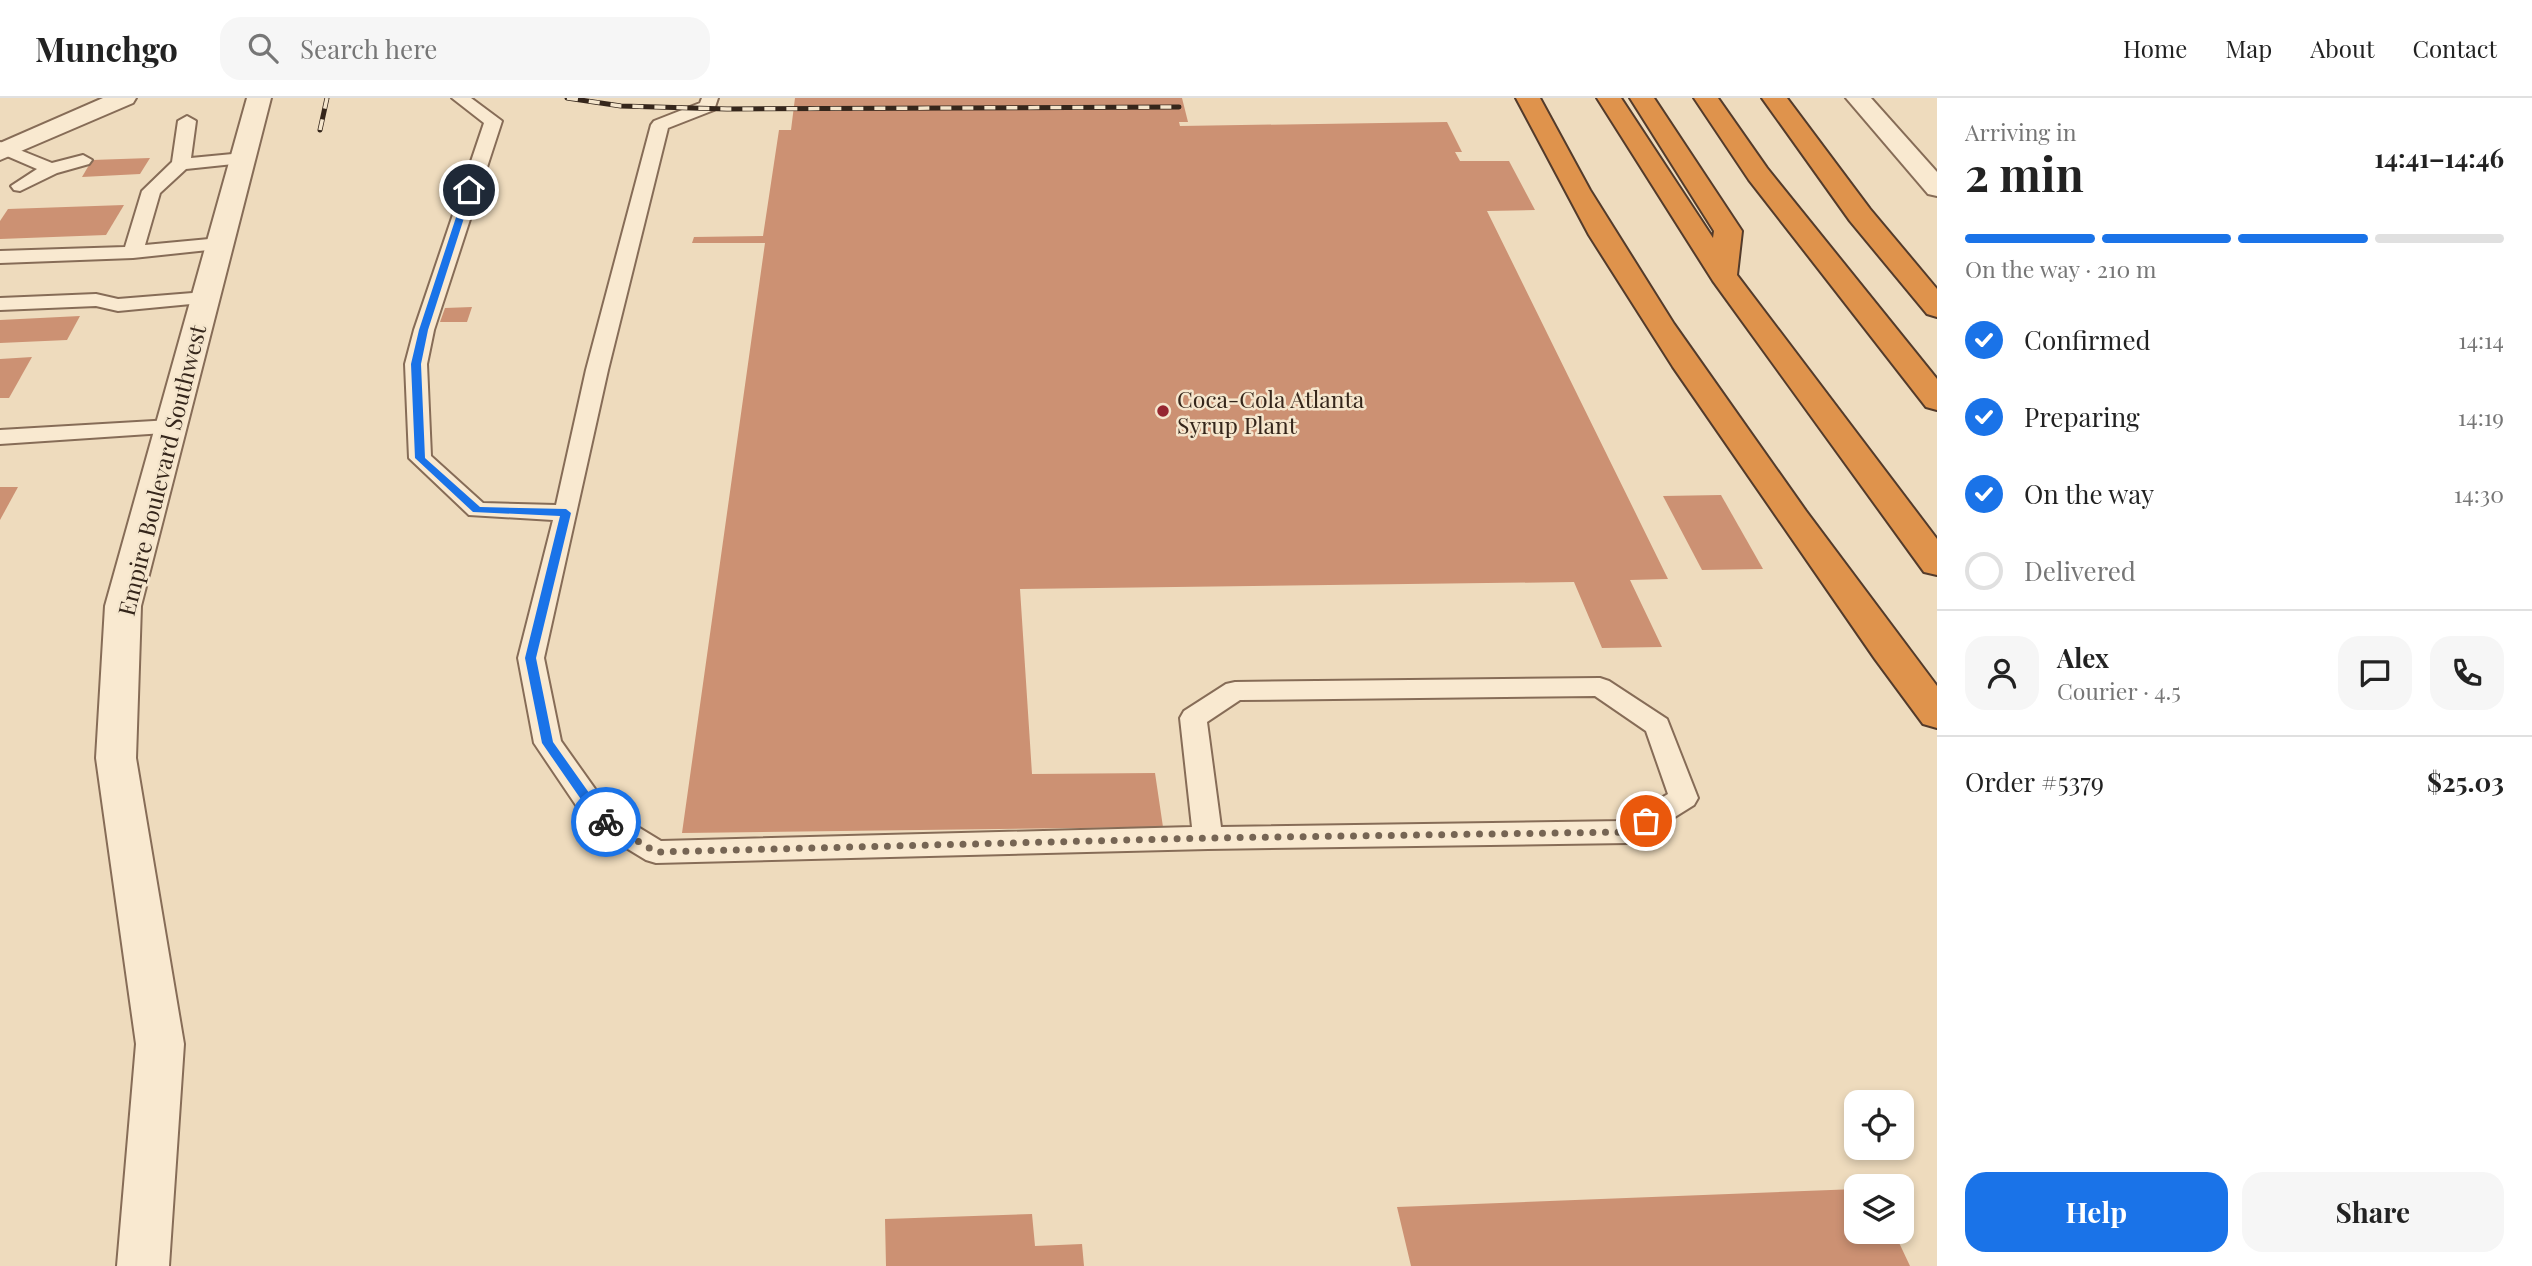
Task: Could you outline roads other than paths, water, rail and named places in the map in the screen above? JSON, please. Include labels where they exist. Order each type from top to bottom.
[{"type":"highway","points":[[1528,98],[1619,262],[1667,337],[1867,623],[1937,714]]},
{"type":"highway","points":[[1609,98],[1723,275],[1937,564]]},
{"type":"highway","points":[[1642,98],[1728,231],[1723,275]]},
{"type":"highway","points":[[1706,98],[1758,174],[1937,400]]},
{"type":"highway","points":[[1774,98],[1860,215],[1937,308]]},
{"type":"street","points":[[3,149],[124,98]]},
{"type":"street","name":"Empire Boulevard Southwest","points":[[143,1266],[160,1044],[116,758],[123,606],[259,98]]},
{"type":"street","points":[[1858,98],[1937,188]]},
{"type":"lane","points":[[460,98],[493,121],[424,330],[416,364],[420,458],[477,510],[566,513]]},
{"type":"lane","points":[[710,98],[709,106],[660,125],[597,370],[531,658],[548,743],[600,818],[656,852],[1208,838],[1628,832],[1684,798],[1657,726],[1600,687],[1235,691],[1193,719],[1208,838]]},
{"type":"lane","points":[[181,164],[187,121]]},
{"type":"lane","points":[[3,149],[51,169]]},
{"type":"lane","points":[[133,251],[151,191],[181,164],[243,158]]},
{"type":"lane","points":[[20,186],[51,169],[83,160]]},
{"type":"lane","points":[[0,257],[220,244]]},
{"type":"lane","points":[[0,304],[96,300],[118,305],[205,298]]},
{"type":"lane","points":[[0,437],[171,426]]},
{"type":"railway","points":[[320,130],[327,98]]},
{"type":"railway","points":[[567,98],[621,106],[727,109],[1179,107]]},
{"type":"place","name":"Coca-Cola Atlanta Syrup Plant","points":[[1163,411]]}]
